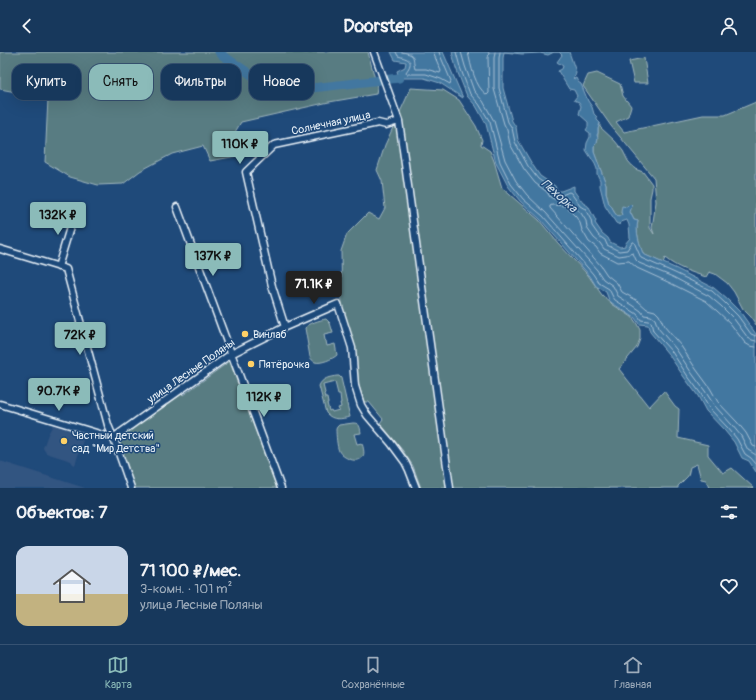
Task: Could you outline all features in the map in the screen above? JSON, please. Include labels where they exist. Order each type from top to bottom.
[{"type":"street","points":[[374,52],[399,121],[450,488]]},
{"type":"street","name":"Солнечная улица","points":[[285,327],[270,279],[246,172],[274,145],[378,124],[386,125],[399,121]]},
{"type":"street","points":[[177,207],[281,488]]},
{"type":"street","points":[[58,267],[75,211]]},
{"type":"street","points":[[0,250],[66,269],[108,425],[131,488]]},
{"type":"street","name":"улица Лесные Поляны","points":[[113,438],[231,354],[285,327],[338,304],[351,343],[353,353],[354,386],[361,405],[367,415],[405,462],[416,488]]},
{"type":"street","points":[[0,404],[113,438]]},
{"type":"shaded area","name":"Частный детский сад \"Мир Детства\"","points":[[53,425],[85,434],[75,465],[71,461],[46,453],[43,448]]},
{"type":"shaded area","points":[[0,461],[85,488],[0,488]]},
{"type":"green space","points":[[0,52],[368,52],[377,87],[376,94],[329,102],[241,122],[231,139],[237,156],[210,161],[203,146],[172,154],[140,171],[123,184],[98,185],[70,177],[45,162],[48,100],[81,100],[81,64],[12,64],[12,91],[0,89]]},
{"type":"green space","points":[[644,58],[648,83],[634,83],[629,61]]},
{"type":"green space","points":[[597,73],[620,84],[623,96],[631,106],[628,116],[616,122],[624,132],[703,115],[725,115],[756,102],[756,325],[743,309],[734,292],[727,283],[715,274],[709,272],[706,277],[679,267],[665,258],[663,263],[643,254],[637,234],[638,221],[634,220],[627,207],[621,212],[622,215],[618,217],[614,212],[609,204],[606,193],[606,184],[594,152],[594,146],[597,143],[600,123],[600,127],[615,141],[623,151],[628,161],[635,169],[643,172],[652,184],[650,198],[650,228],[654,234],[652,228],[656,202],[654,178],[611,126],[583,86],[588,75]]},
{"type":"green space","points":[[411,88],[443,90],[459,100],[476,126],[482,140],[481,145],[490,151],[502,188],[539,220],[588,275],[602,295],[612,304],[632,317],[637,324],[640,330],[640,339],[637,347],[619,369],[649,407],[664,391],[679,409],[678,438],[708,445],[708,455],[723,473],[732,468],[754,488],[709,488],[706,480],[701,479],[697,464],[690,467],[688,476],[678,486],[678,488],[421,488],[413,466],[380,423],[383,419],[369,402],[364,402],[359,386],[354,343],[349,334],[342,309],[341,251],[347,234],[368,213],[379,219],[385,208],[382,181],[377,170],[385,145]]},
{"type":"green space","points":[[326,319],[330,323],[333,333],[324,335],[325,340],[327,346],[335,344],[337,355],[326,361],[315,362],[310,357],[305,328],[312,323]]},
{"type":"green space","points":[[230,361],[277,488],[134,488],[117,439],[182,394],[183,395]]},
{"type":"green space","points":[[334,376],[339,376],[341,378],[350,417],[340,419],[334,418],[326,413],[319,386],[324,380]],"holes":[[[335,382],[338,394],[340,394],[341,407],[338,408],[339,410],[332,412],[331,410],[329,411],[323,385]]]},
{"type":"green space","points":[[353,423],[360,427],[361,433],[354,434],[357,444],[362,443],[364,450],[363,456],[358,460],[351,460],[343,456],[338,449],[337,427],[339,425]]},
{"type":"water","points":[[391,52],[443,52],[463,98],[440,83],[424,78],[399,78],[397,71],[405,67],[406,62],[395,60]]},
{"type":"water","name":"Пехорка","points":[[452,52],[504,52],[503,88],[512,121],[516,127],[518,140],[532,164],[540,176],[555,186],[557,191],[574,186],[574,191],[583,203],[588,206],[596,221],[595,223],[602,233],[610,242],[620,247],[625,246],[630,238],[629,225],[627,220],[621,222],[620,225],[616,223],[605,206],[597,169],[586,150],[590,137],[590,133],[586,130],[588,127],[588,122],[579,114],[581,106],[579,102],[574,100],[577,96],[574,90],[569,89],[558,71],[562,69],[563,66],[557,62],[562,55],[559,52],[569,52],[576,72],[573,78],[576,78],[581,84],[594,114],[600,123],[597,143],[594,146],[594,152],[606,184],[606,193],[609,204],[614,212],[618,217],[622,215],[622,206],[627,207],[630,204],[632,206],[630,212],[634,220],[638,221],[637,234],[643,254],[714,288],[741,313],[756,334],[756,472],[749,461],[742,458],[734,442],[725,431],[706,411],[698,396],[669,355],[650,332],[648,325],[639,324],[635,318],[612,303],[606,292],[596,286],[590,276],[540,219],[520,201],[508,186],[496,163],[486,124],[476,106],[467,96],[456,68]]},
{"type":"water","points":[[504,52],[554,52],[548,55],[540,53],[522,54]]},
{"type":"waterway","points":[[219,52],[277,92],[399,78]]},
{"type":"place","name":"Винлаб","points":[[245,334]]},
{"type":"place","name":"Пятёрочка","points":[[251,364]]},
{"type":"place","name":"Частный детский сад \"Мир Детства\"","points":[[64,441]]}]
